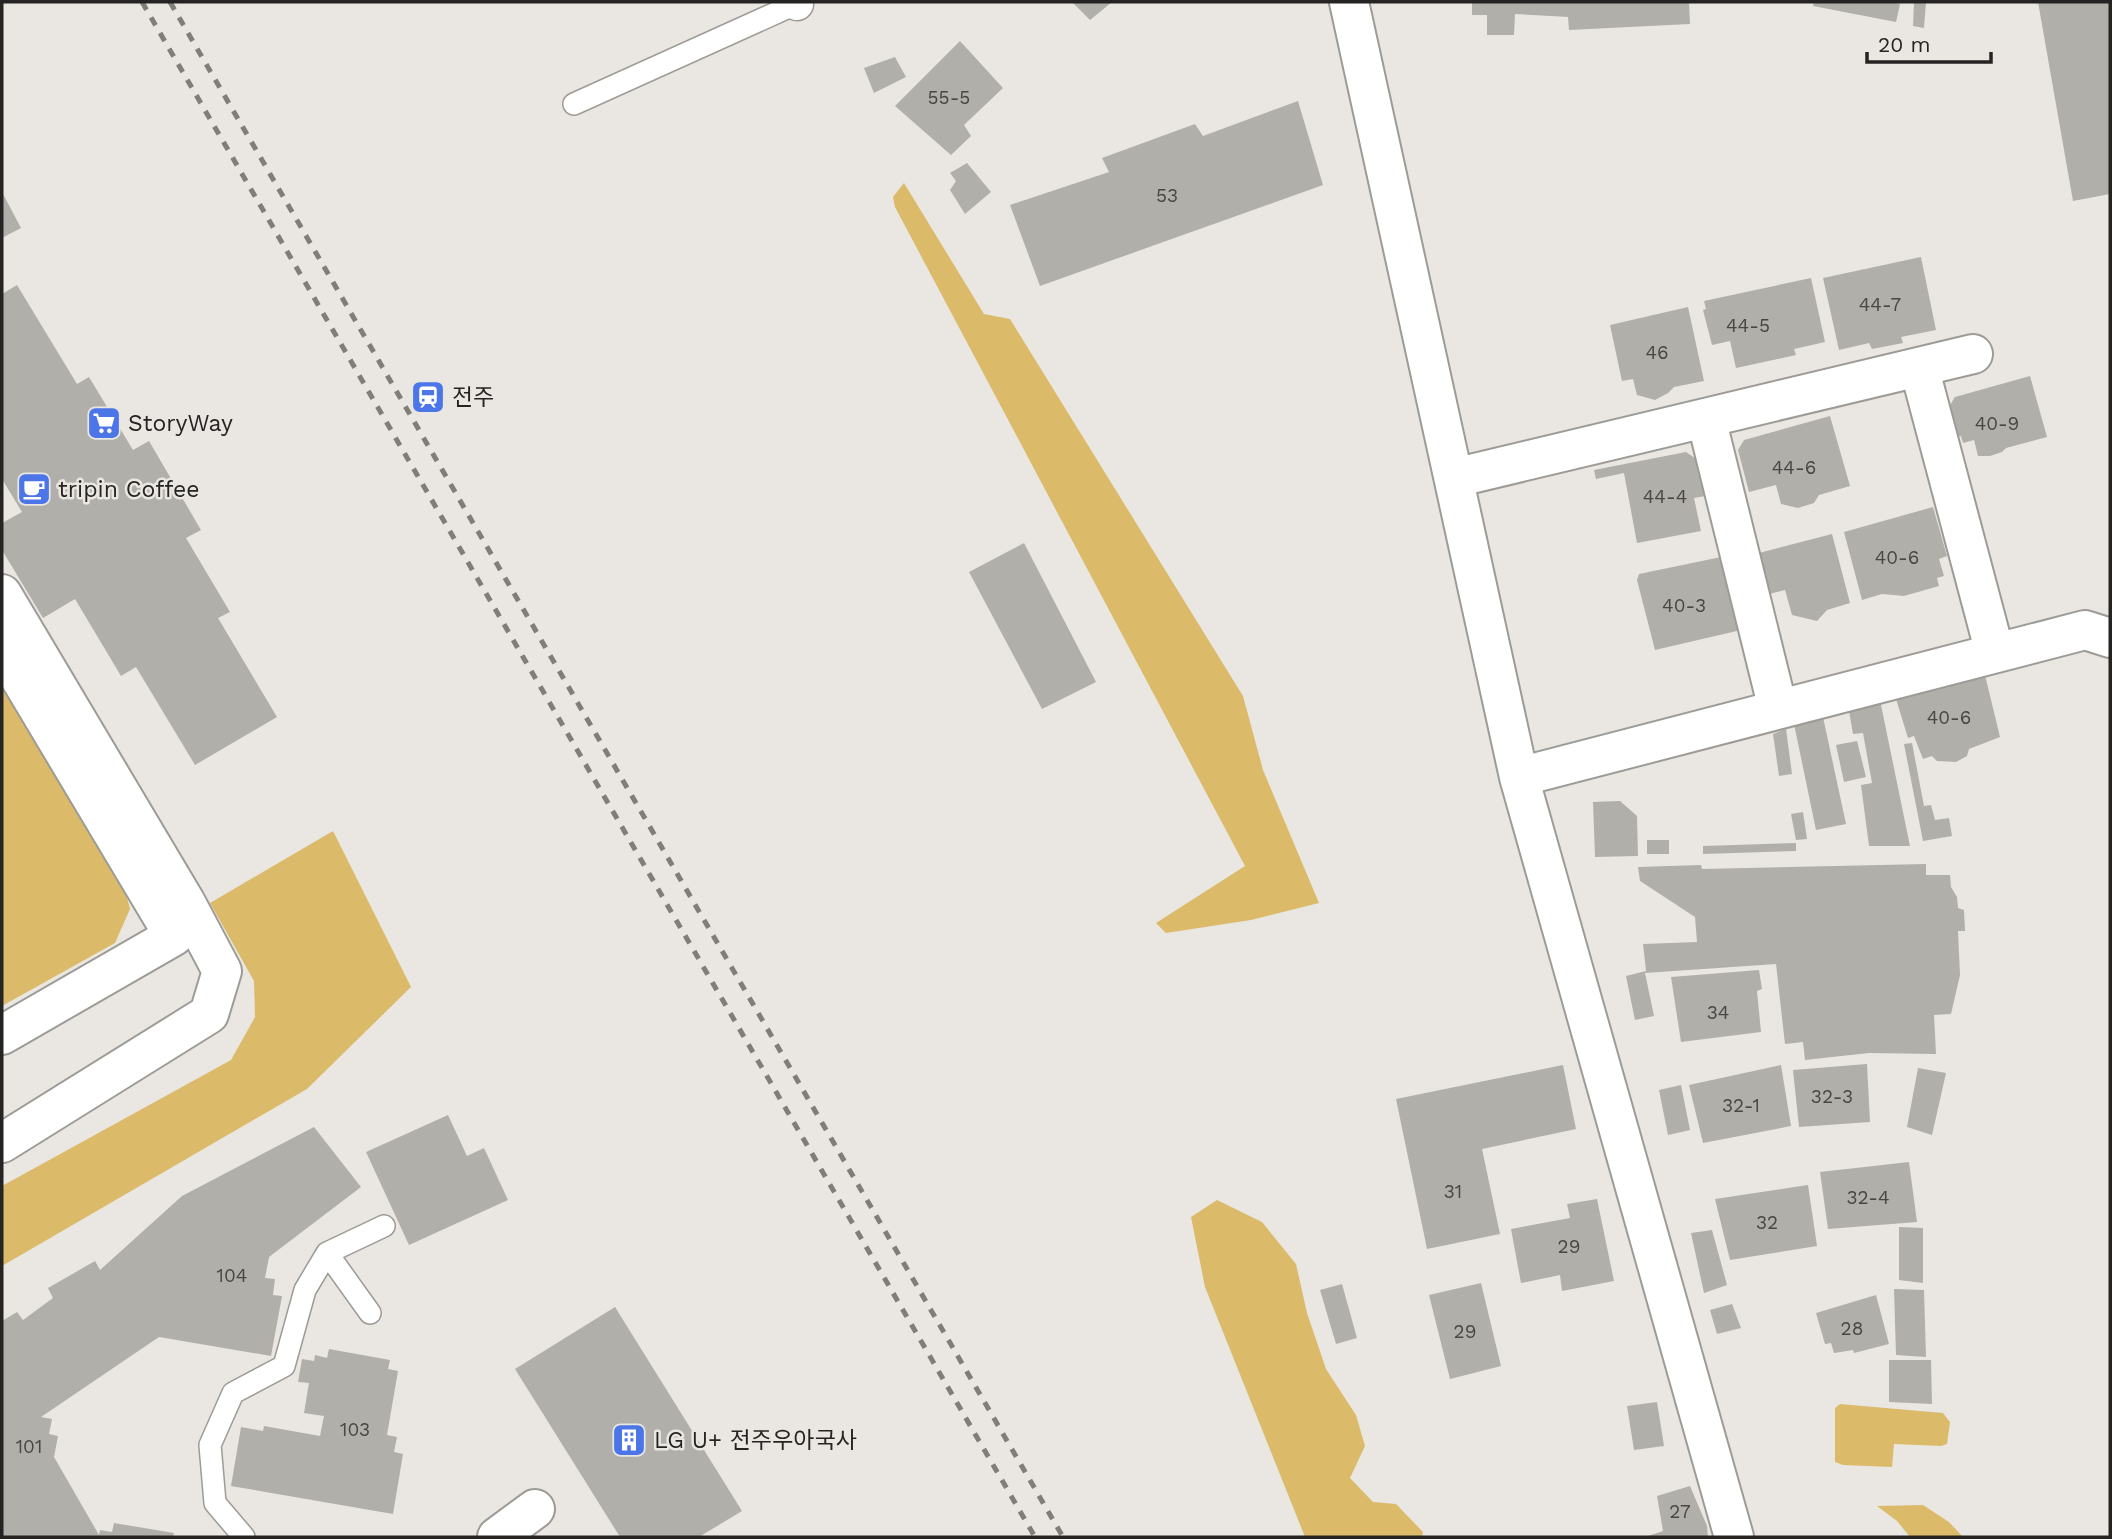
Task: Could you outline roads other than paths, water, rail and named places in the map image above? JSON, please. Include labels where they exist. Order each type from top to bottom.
[{"type":"street","points":[[1349,2],[1519,777],[1734,1537]]},
{"type":"street","points":[[1454,478],[1973,354]]},
{"type":"street","points":[[1919,367],[1995,653]]},
{"type":"street","points":[[1706,418],[1778,709]]},
{"type":"street","points":[[2,594],[186,902],[222,971],[209,1014],[2,1143]]},
{"type":"street","points":[[1519,777],[2085,629],[2110,638]]},
{"type":"street","points":[[2,648],[174,936],[2,1035]]},
{"type":"street","points":[[497,1537],[535,1509]]},
{"type":"lane","points":[[574,104],[798,2]]},
{"type":"lane","points":[[244,1537],[215,1503],[210,1445],[233,1393],[284,1366],[305,1290],[327,1253],[384,1226]]},
{"type":"lane","points":[[327,1253],[370,1313]]},
{"type":"railway","points":[[142,2],[1035,1537]]},
{"type":"railway","points":[[170,2],[1063,1537]]},
{"type":"place","name":"전주","points":[[428,397]]},
{"type":"place","name":"StoryWay","points":[[104,423]]},
{"type":"place","name":"tripin Coffee","points":[[34,489]]},
{"type":"place","name":"LG U+ 전주우아국사","points":[[629,1440]]}]
